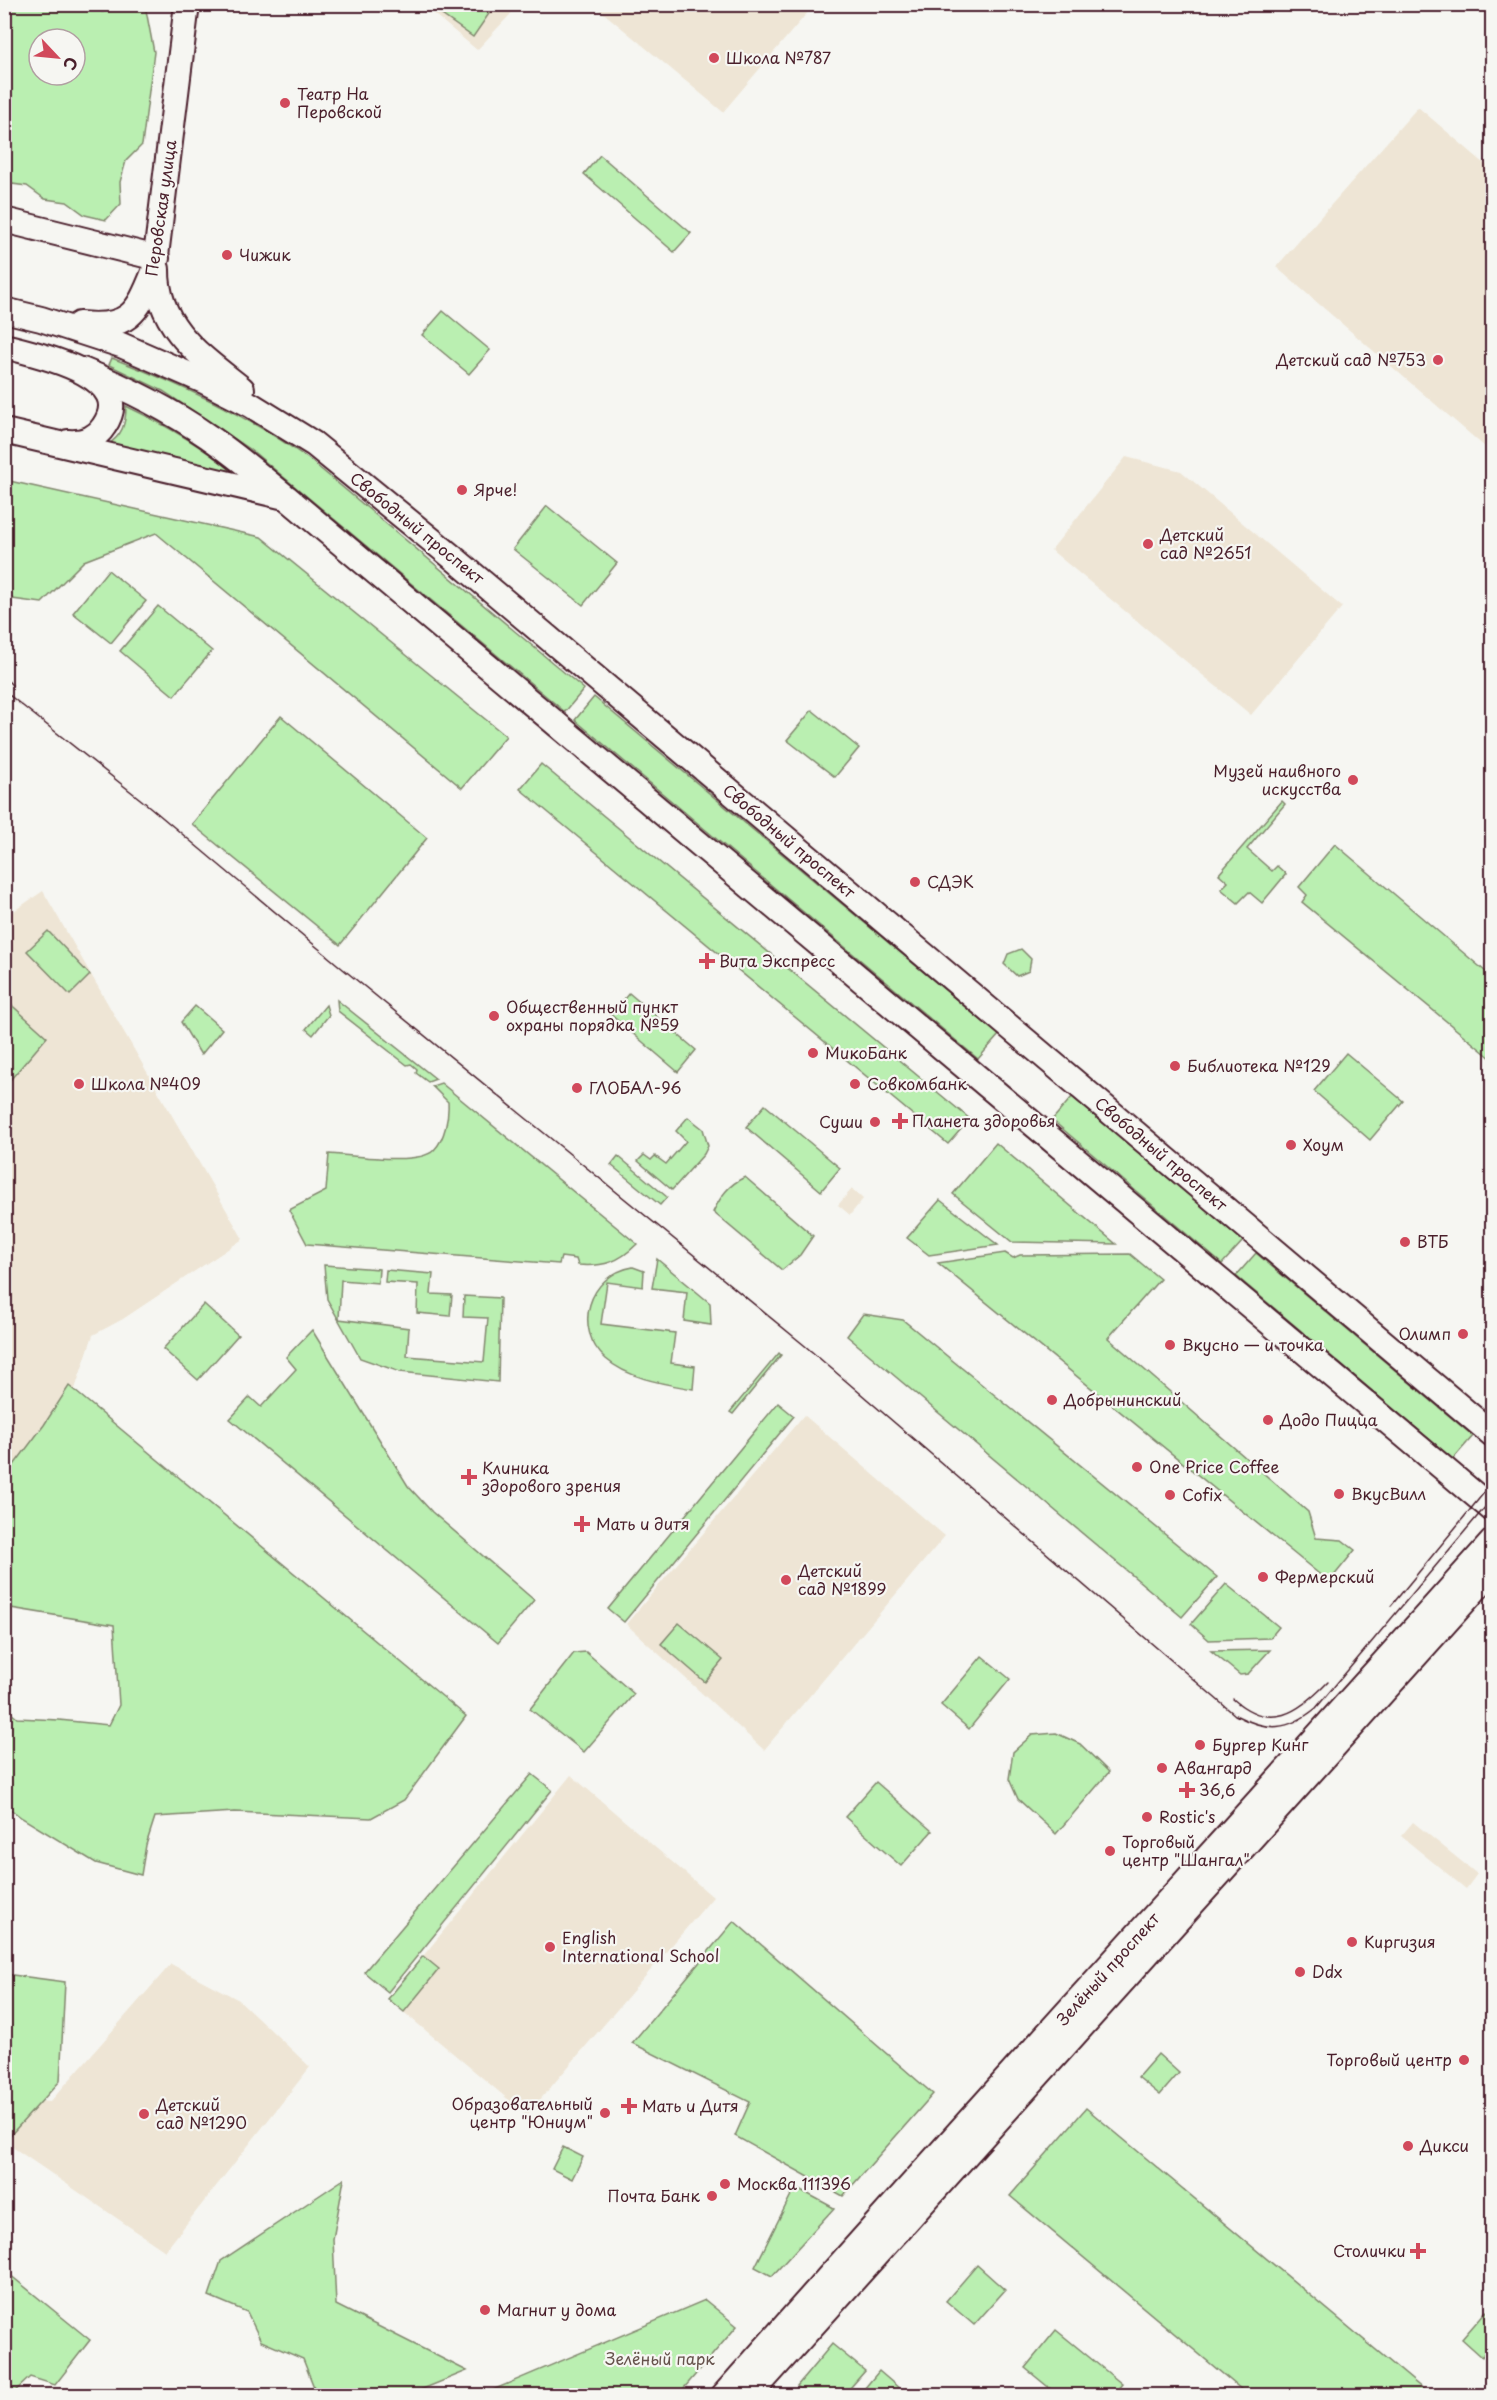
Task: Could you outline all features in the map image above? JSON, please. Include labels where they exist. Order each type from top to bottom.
[{"type":"main road","name":"Перовская улица","points":[[41,319],[110,325],[122,322],[132,314],[142,300],[154,272],[157,258],[187,4]]},
{"type":"main road","points":[[4,220],[157,258],[159,294],[171,325],[181,338],[314,444]]},
{"type":"main road","points":[[4,310],[41,319]]},
{"type":"main road","name":"Свободный проспект","points":[[41,319],[121,345],[206,382],[251,405],[314,444],[456,560],[1492,1434]]},
{"type":"main road","points":[[4,346],[82,370],[143,397],[210,437],[286,497],[1492,1509]]},
{"type":"main road","points":[[56,441],[73,443],[96,436],[110,414],[105,389],[96,379],[82,370]]},
{"type":"main road","points":[[4,430],[286,497]]},
{"type":"main road","name":"Зелёный проспект","points":[[723,2396],[874,2225],[1492,1542]]},
{"type":"main road","name":"Зелёный проспект","points":[[749,2396],[1492,1571]]},
{"type":"shaded area","points":[[423,5],[519,5],[477,50]]},
{"type":"shaded area","name":"Школа №787","points":[[594,5],[814,5],[723,112]]},
{"type":"shaded area","name":"Детский сад №753","points":[[1418,107],[1492,170],[1492,453],[1276,267]]},
{"type":"shaded area","points":[[1126,457],[1181,471],[1342,607],[1251,715],[1051,550]]},
{"type":"shaded area","name":"Школа №409","points":[[43,891],[243,1239],[123,1319],[93,1335],[68,1410],[5,1492],[5,917]]},
{"type":"shaded area","points":[[852,1189],[863,1199],[850,1215],[838,1205]]},
{"type":"shaded area","name":"Детский сад №1899","points":[[804,1415],[945,1536],[764,1750],[626,1624]]},
{"type":"shaded area","name":"English International School","points":[[571,1775],[713,1897],[527,2115],[388,1999]]},
{"type":"shaded area","points":[[1413,1822],[1477,1874],[1466,1889],[1401,1836]]},
{"type":"shaded area","name":"Детский сад №1290","points":[[171,1964],[239,2000],[310,2067],[165,2251],[5,2142],[5,2126],[27,2100],[50,2102]]},
{"type":"green space","points":[[5,4],[46,8],[51,5],[93,5],[102,12],[125,6],[146,10],[154,52],[142,145],[126,161],[120,182],[121,204],[106,220],[85,215],[67,202],[45,199],[27,186],[5,183]]},
{"type":"green space","points":[[449,5],[495,5],[473,37],[442,15]]},
{"type":"green space","points":[[600,155],[691,233],[674,252],[584,174]]},
{"type":"green space","points":[[443,311],[490,350],[469,374],[422,335]]},
{"type":"green space","points":[[112,358],[214,403],[263,429],[310,460],[584,689],[565,712],[250,449],[163,391],[109,365]]},
{"type":"green space","points":[[126,406],[195,444],[233,472],[231,476],[107,445],[122,429]]},
{"type":"green space","points":[[5,480],[261,537],[506,736],[462,788],[156,533],[84,561],[42,603],[5,598]]},
{"type":"green space","points":[[547,506],[617,563],[583,605],[513,549]]},
{"type":"green space","points":[[108,570],[146,601],[111,643],[73,613]]},
{"type":"green space","points":[[158,606],[212,651],[174,696],[120,651]]},
{"type":"green space","points":[[594,697],[999,1035],[978,1059],[575,720]]},
{"type":"green space","points":[[812,710],[859,748],[835,777],[787,740]]},
{"type":"green space","points":[[281,716],[427,838],[340,945],[192,824]]},
{"type":"green space","points":[[541,764],[970,1119],[948,1144],[520,789]]},
{"type":"green space","points":[[1282,801],[1285,804],[1247,849],[1272,871],[1277,866],[1286,874],[1262,903],[1249,892],[1238,903],[1221,889],[1228,882],[1219,874]]},
{"type":"green space","points":[[1335,844],[1492,977],[1492,1059],[1302,902],[1307,895],[1299,887]]},
{"type":"green space","points":[[48,931],[90,975],[70,995],[27,951]]},
{"type":"green space","points":[[1021,949],[1031,959],[1029,971],[1017,976],[1004,964],[1008,954]]},
{"type":"green space","points":[[629,993],[696,1050],[678,1072],[611,1015]]},
{"type":"green space","points":[[5,999],[47,1037],[5,1086]]},
{"type":"green space","points":[[337,1000],[436,1079],[428,1082],[416,1073],[417,1069],[411,1064],[407,1065],[338,1011]]},
{"type":"green space","points":[[326,1005],[329,1015],[313,1035],[306,1029]]},
{"type":"green space","points":[[195,1006],[222,1029],[201,1055],[181,1022]]},
{"type":"green space","points":[[1346,1053],[1403,1101],[1370,1140],[1314,1091]]},
{"type":"green space","points":[[441,1083],[637,1244],[611,1262],[578,1265],[576,1259],[561,1257],[559,1264],[307,1244],[289,1210],[326,1191],[329,1154],[400,1159],[426,1155],[434,1150],[444,1134],[448,1114],[448,1102],[432,1086]]},
{"type":"green space","points":[[1072,1097],[1243,1241],[1222,1264],[1052,1120]]},
{"type":"green space","points":[[765,1105],[840,1168],[821,1191],[746,1127]]},
{"type":"green space","points":[[688,1117],[703,1129],[708,1146],[704,1154],[672,1190],[638,1161],[644,1155],[651,1160],[655,1156],[666,1164],[686,1141],[676,1131]]},
{"type":"green space","points":[[996,1143],[1116,1244],[1012,1242],[953,1194]]},
{"type":"green space","points":[[618,1156],[667,1197],[660,1205],[611,1165]]},
{"type":"green space","points":[[745,1177],[813,1236],[800,1255],[782,1270],[713,1212],[726,1192]]},
{"type":"green space","points":[[940,1200],[998,1245],[929,1255],[907,1238]]},
{"type":"green space","points":[[1005,1253],[1013,1258],[1020,1255],[1130,1254],[1160,1279],[1108,1338],[1308,1512],[1316,1538],[1342,1540],[1355,1550],[1329,1582],[938,1263]]},
{"type":"green space","points":[[1256,1253],[1473,1436],[1453,1459],[1236,1276]]},
{"type":"green space","points":[[657,1259],[710,1303],[711,1325],[684,1321],[687,1292],[652,1288]]},
{"type":"green space","points":[[324,1265],[379,1269],[378,1283],[341,1280],[339,1319],[409,1328],[407,1356],[484,1362],[488,1318],[463,1317],[464,1296],[500,1298],[498,1382],[400,1372],[360,1358],[327,1299]]},
{"type":"green space","points":[[633,1267],[644,1271],[643,1287],[607,1282],[601,1324],[675,1333],[671,1363],[695,1366],[693,1389],[636,1376],[615,1366],[596,1347],[590,1333],[588,1319],[590,1305],[596,1292],[605,1281],[618,1272]]},
{"type":"green space","points":[[386,1270],[433,1274],[431,1294],[452,1295],[450,1316],[417,1313],[418,1284],[385,1282]]},
{"type":"green space","points":[[204,1304],[238,1335],[198,1380],[163,1349]]},
{"type":"green space","points":[[863,1314],[903,1320],[1217,1577],[1182,1617],[847,1336]]},
{"type":"green space","points":[[312,1330],[408,1486],[432,1512],[534,1600],[498,1643],[230,1419],[250,1397],[261,1407],[296,1369],[286,1357]]},
{"type":"green space","points":[[779,1353],[781,1355],[733,1414],[730,1412]]},
{"type":"green space","points":[[69,1386],[466,1716],[404,1800],[371,1818],[235,1812],[155,1817],[146,1845],[141,1875],[96,1863],[22,1818],[5,1805],[5,1708],[17,1718],[109,1725],[119,1705],[114,1625],[5,1607],[5,1477],[44,1425]]},
{"type":"green space","points":[[778,1403],[794,1416],[624,1622],[608,1609]]},
{"type":"green space","points":[[1226,1584],[1279,1627],[1270,1638],[1209,1640],[1191,1624]]},
{"type":"green space","points":[[679,1623],[723,1660],[705,1682],[661,1644]]},
{"type":"green space","points":[[1270,1650],[1248,1674],[1240,1675],[1211,1651]]},
{"type":"green space","points":[[586,1652],[634,1694],[584,1752],[530,1709],[574,1653]]},
{"type":"green space","points":[[982,1656],[1010,1679],[969,1729],[941,1705]]},
{"type":"green space","points":[[1056,1733],[1080,1744],[1109,1772],[1056,1834],[1018,1799],[1009,1779],[1013,1752],[1032,1735]]},
{"type":"green space","points":[[532,1774],[552,1790],[388,1992],[364,1972]]},
{"type":"green space","points":[[876,1782],[932,1831],[901,1866],[845,1817]]},
{"type":"green space","points":[[734,1921],[933,2094],[843,2196],[735,2136],[750,2102],[632,2043]]},
{"type":"green space","points":[[423,1956],[439,1969],[404,2012],[388,1999]]},
{"type":"green space","points":[[5,1974],[65,1982],[60,2081],[5,2141]]},
{"type":"green space","points":[[1158,2054],[1179,2073],[1160,2095],[1138,2077]]},
{"type":"green space","points":[[1086,2108],[1430,2395],[1248,2395],[1010,2196]]},
{"type":"green space","points":[[563,2147],[583,2157],[572,2179],[552,2169]]},
{"type":"green space","points":[[344,2179],[333,2239],[336,2305],[467,2371],[408,2395],[317,2395],[303,2359],[261,2341],[247,2312],[209,2296],[221,2261]]},
{"type":"green space","points":[[795,2187],[834,2208],[772,2276],[755,2267]]},
{"type":"green space","points":[[977,2265],[1005,2290],[974,2325],[946,2301]]},
{"type":"green space","points":[[4,2270],[90,2340],[55,2385],[30,2377],[11,2395],[5,2395]]},
{"type":"green space","name":"Зелёный парк","points":[[705,2300],[737,2326],[678,2395],[481,2395]]},
{"type":"green space","points":[[1486,2311],[1492,2317],[1492,2344],[1482,2357],[1462,2339]]},
{"type":"green space","points":[[1056,2330],[1122,2384],[1113,2395],[1058,2395],[1025,2368]]},
{"type":"green space","points":[[832,2344],[865,2371],[844,2395],[801,2395],[804,2392],[797,2386]]},
{"type":"green space","points":[[879,2371],[907,2395],[859,2395]]},
{"type":"tram line","points":[[4,677],[12,685]]},
{"type":"tram line","points":[[4,691],[144,802],[343,969],[804,1345],[1235,1715],[1258,1724],[1277,1726],[1296,1721],[1316,1708],[1492,1499]]},
{"type":"tram line","points":[[1391,1606],[1492,1483]]},
{"type":"tram line","points":[[1233,1699],[1260,1715],[1284,1714],[1295,1710],[1328,1682]]},
{"type":"place","name":"Школа №787","points":[[714,58]]},
{"type":"place","name":"Театр На Перовской","points":[[285,103]]},
{"type":"place","name":"Чижик","points":[[227,255]]},
{"type":"place","name":"Детский сад №753","points":[[1438,360]]},
{"type":"place","name":"Ярче!","points":[[462,490]]},
{"type":"place","name":"Детский сад №2651","points":[[1148,544]]},
{"type":"place","name":"Музей наивного искусства","points":[[1353,780]]},
{"type":"place","name":"СДЭК","points":[[915,882]]},
{"type":"place","name":"Вита Экспресс","points":[[707,961]]},
{"type":"place","name":"Общественный пункт охраны порядка №59","points":[[494,1016]]},
{"type":"place","name":"МикоБанк","points":[[813,1053]]},
{"type":"place","name":"Библиотека №129","points":[[1175,1066]]},
{"type":"place","name":"Школа №409","points":[[79,1084]]},
{"type":"place","name":"Совкомбанк","points":[[855,1084]]},
{"type":"place","name":"ГЛОБАЛ-96","points":[[577,1088]]},
{"type":"place","name":"Планета здоровья","points":[[900,1121]]},
{"type":"place","name":"Суши","points":[[875,1122]]},
{"type":"place","name":"Хоум","points":[[1291,1145]]},
{"type":"place","name":"ВТБ","points":[[1405,1242]]},
{"type":"place","name":"Олимп","points":[[1463,1334]]},
{"type":"place","name":"Вкусно — и точка","points":[[1170,1345]]},
{"type":"place","name":"Добрынинский","points":[[1052,1400]]},
{"type":"place","name":"Додо Пицца","points":[[1268,1420]]},
{"type":"place","name":"One Price Coffee","points":[[1137,1467]]},
{"type":"place","name":"Клиника здорового зрения","points":[[469,1477]]},
{"type":"place","name":"ВкусВилл","points":[[1339,1494]]},
{"type":"place","name":"Cofix","points":[[1170,1495]]},
{"type":"place","name":"Мать и дитя","points":[[582,1524]]},
{"type":"place","name":"Фермерский","points":[[1263,1577]]},
{"type":"place","name":"Детский сад №1899","points":[[786,1580]]},
{"type":"place","name":"Бургер Кинг","points":[[1200,1745]]},
{"type":"place","name":"Авангард","points":[[1162,1768]]},
{"type":"place","name":"36,6","points":[[1187,1790]]},
{"type":"place","name":"Rostic's","points":[[1147,1817]]},
{"type":"place","name":"Торговый центр \"Шангал\"","points":[[1110,1851]]},
{"type":"place","name":"Киргизия","points":[[1352,1942]]},
{"type":"place","name":"English International School","points":[[550,1947]]},
{"type":"place","name":"Ddx","points":[[1300,1972]]},
{"type":"place","name":"Торговый центр","points":[[1464,2060]]},
{"type":"place","name":"Мать и Дитя","points":[[629,2106]]},
{"type":"place","name":"Образовательный центр \"Юниум\"","points":[[605,2113]]},
{"type":"place","name":"Детский сад №1290","points":[[144,2114]]},
{"type":"place","name":"Дикси","points":[[1408,2146]]},
{"type":"place","name":"Москва 111396","points":[[725,2184]]},
{"type":"place","name":"Почта Банк","points":[[712,2196]]},
{"type":"place","name":"Столички","points":[[1418,2251]]},
{"type":"place","name":"Магнит у дома","points":[[485,2310]]}]
